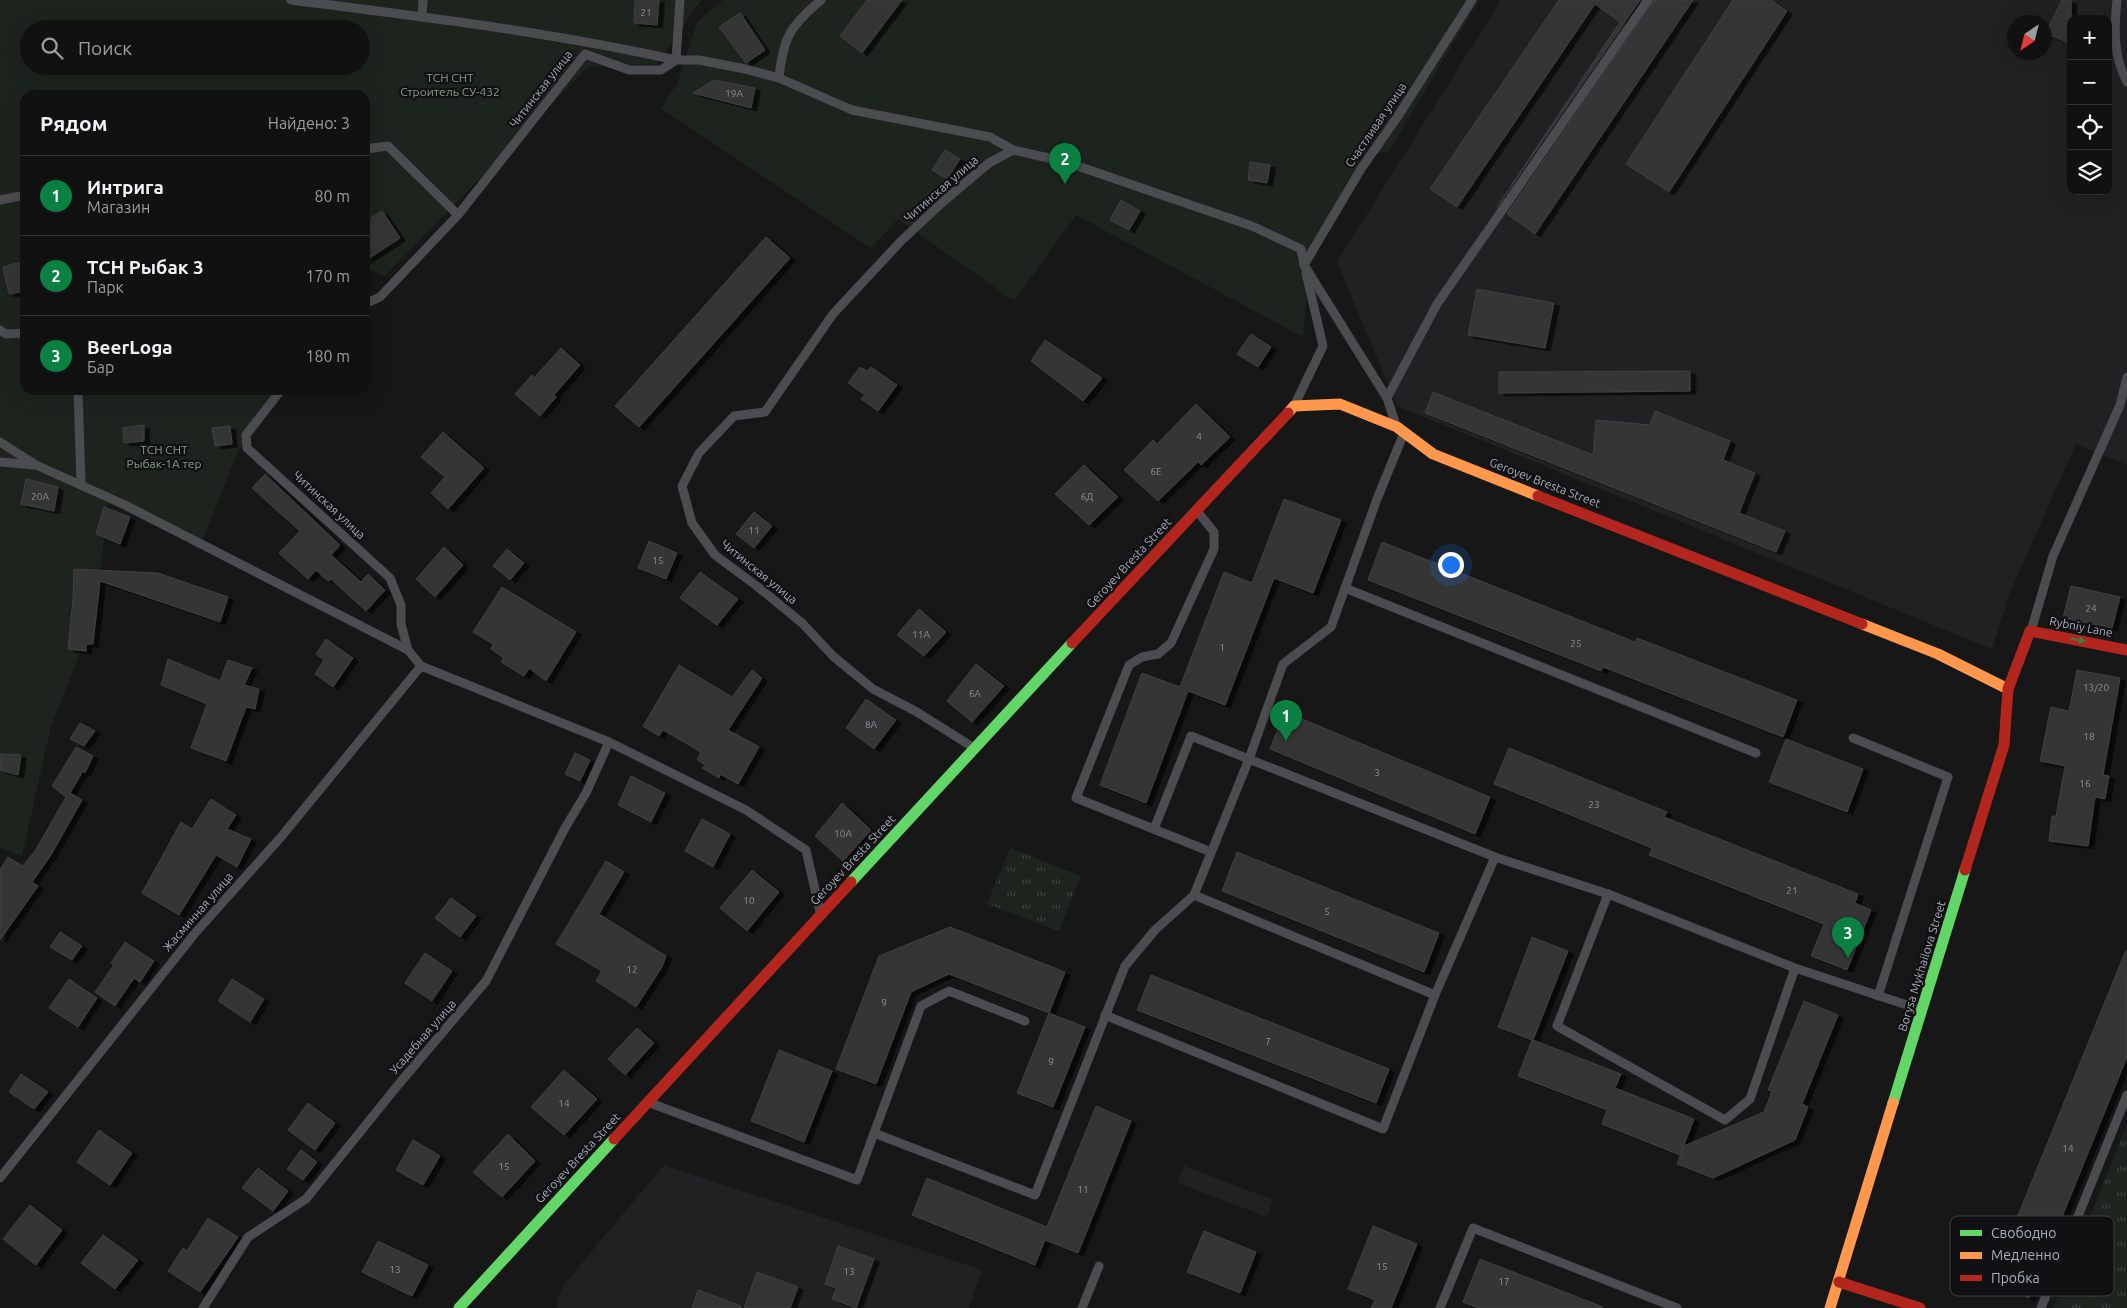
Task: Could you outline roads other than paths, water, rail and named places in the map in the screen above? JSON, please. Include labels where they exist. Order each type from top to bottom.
[{"type":"street","name":"Geroyev Bresta Street","points":[[458,1308],[974,748],[1294,406],[1340,404],[1401,430],[1433,454],[1938,654],[2008,689]]},
{"type":"street","name":"Rybniy Lane","points":[[2030,631],[2127,650]]},
{"type":"street","name":"Borysa Mykhailova Street","points":[[1830,1308],[2004,746],[2008,689],[2030,631]]},
{"type":"street","points":[[1839,1282],[1920,1308]]},
{"type":"lane","points":[[291,0],[422,17],[618,47],[676,60],[680,0]]},
{"type":"lane","points":[[422,17],[423,0]]},
{"type":"lane","points":[[779,78],[782,49],[800,18],[821,0]]},
{"type":"lane","name":"Счастливая улица","points":[[1304,265],[1360,169],[1398,116],[1472,0]]},
{"type":"lane","points":[[1386,398],[1437,304],[1648,0]]},
{"type":"lane","points":[[2117,0],[2114,38],[2122,72],[2127,82]]},
{"type":"lane","name":"Читинская улица","points":[[370,302],[380,297],[458,215],[585,54],[629,70],[661,70],[676,60],[699,60],[779,78],[852,110],[990,138],[1013,150]]},
{"type":"lane","points":[[370,148],[388,146],[458,215]]},
{"type":"lane","points":[[1013,150],[1066,162],[1252,226],[1301,249],[1323,346],[1294,406]]},
{"type":"lane","name":"Читинская улица","points":[[974,748],[917,712],[873,689],[834,657],[802,623],[715,555],[692,523],[682,486],[699,453],[734,416],[765,412],[833,314],[902,240],[989,163],[1013,150]]},
{"type":"lane","points":[[0,200],[20,196]]},
{"type":"lane","points":[[874,1133],[1035,1195],[1125,966],[1154,930],[1194,895],[1249,760],[1283,664],[1331,627],[1401,430],[1386,398],[1304,265]]},
{"type":"lane","points":[[0,330],[6,334],[20,333]]},
{"type":"lane","points":[[2030,631],[2053,556],[2120,405],[2127,377]]},
{"type":"lane","points":[[78,395],[80,484]]},
{"type":"lane","name":"Читинская улица","points":[[277,395],[246,435],[247,448],[390,578],[402,604],[402,624],[408,650]]},
{"type":"lane","points":[[0,442],[36,465],[80,484],[408,650],[421,666],[609,742],[746,810],[806,850],[821,915]]},
{"type":"lane","points":[[0,462],[36,465]]},
{"type":"lane","points":[[1197,511],[1214,532],[1214,549],[1172,643],[1158,654],[1142,657],[1129,665],[1076,798],[1211,852]]},
{"type":"lane","points":[[1345,588],[1756,753]]},
{"type":"lane","name":"Жасминная улица","points":[[0,1178],[196,932],[281,837],[421,666]]},
{"type":"lane","points":[[1154,828],[1191,736],[1495,856],[1608,894],[1795,968],[1922,1010]]},
{"type":"lane","points":[[1853,738],[1948,776],[1878,996]]},
{"type":"lane","name":"Усадебная улица","points":[[203,1308],[248,1237],[306,1199],[398,1085],[486,981],[565,828],[586,793],[609,742]]},
{"type":"lane","points":[[1105,1015],[1383,1129],[1435,995],[1495,856]]},
{"type":"lane","points":[[1608,894],[1557,1026],[1725,1120],[1750,1099],[1795,968]]},
{"type":"lane","points":[[1194,895],[1435,995]]},
{"type":"lane","points":[[648,1102],[856,1180],[921,1006],[949,991],[1026,1021]]},
{"type":"lane","points":[[2078,1216],[2127,1095]]},
{"type":"lane","points":[[1440,1308],[1473,1228],[1676,1308]]},
{"type":"lane","points":[[1082,1308],[1099,1266]]},
{"type":"lane","points":[[2041,1308],[2046,1296]]},
{"type":"place","name":"ТСН Рыбак 3","points":[[1065,184]]},
{"type":"place","name":"Интрига","points":[[1286,741]]},
{"type":"place","name":"BeerLoga","points":[[1848,958]]},
{"type":"park label","name":"ТСН СНТ Строитель СУ-432","points":[[450,85]]},
{"type":"park label","name":"ТСН СНТ Рыбак-1А тер","points":[[164,457]]}]
